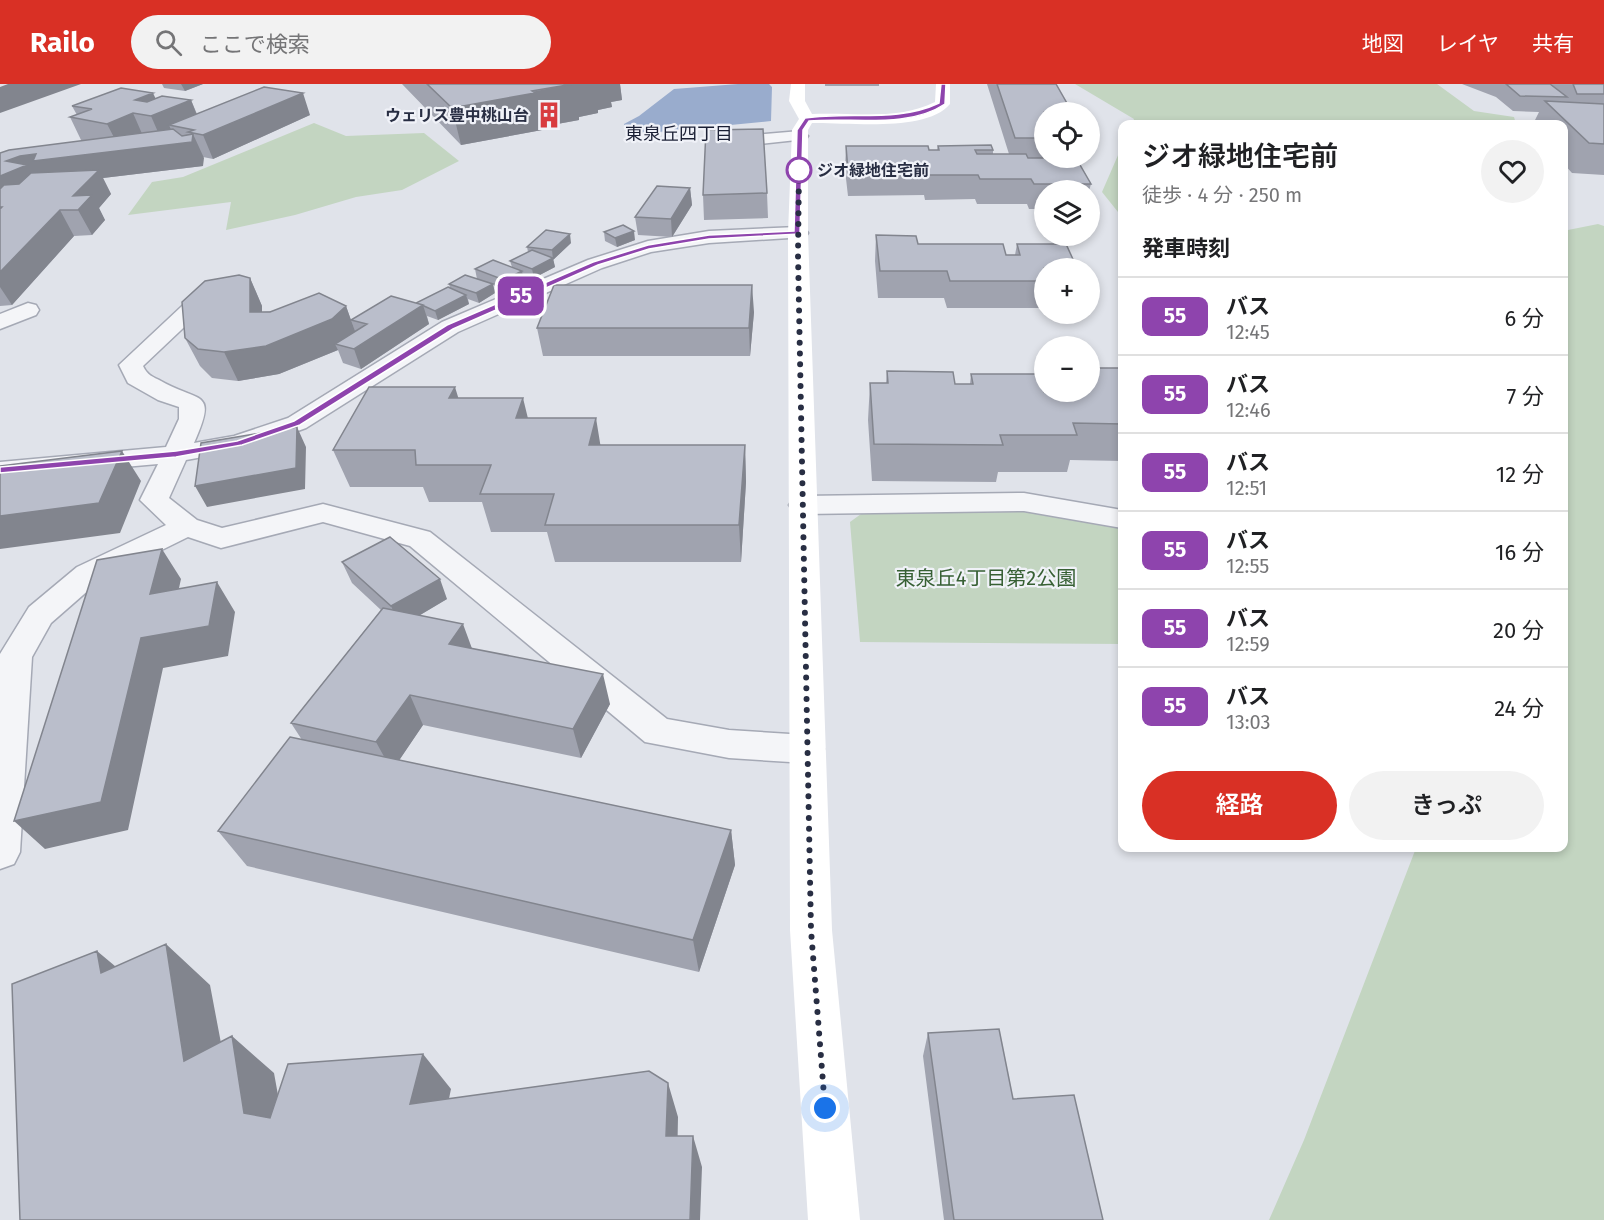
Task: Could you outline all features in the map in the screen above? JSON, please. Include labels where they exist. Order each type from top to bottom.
[{"type":"street","points":[[798,84],[797,101],[807,119]]},
{"type":"street","points":[[807,119],[922,114],[942,104],[943,84]]},
{"type":"street","points":[[807,119],[800,130],[798,232],[806,749],[811,930],[834,1220]]},
{"type":"street","points":[[732,142],[800,136]]},
{"type":"street","points":[[0,470],[176,454],[239,443],[297,423],[450,327],[596,264],[648,247],[709,237],[798,232]]},
{"type":"street","points":[[205,297],[131,365],[137,378],[167,394],[192,403],[192,419],[154,501],[188,527],[221,538],[323,513],[420,539],[658,732],[729,744],[806,749]]},
{"type":"street","points":[[0,322],[28,310]]},
{"type":"street","points":[[803,505],[1024,502],[1118,518]]},
{"type":"street","points":[[0,852],[15,657],[40,615],[88,574],[153,541],[188,527]]},
{"type":"green space","points":[[1075,84],[1437,84],[1474,111],[1514,117],[1515,120],[1134,120]]},
{"type":"green space","points":[[314,123],[346,136],[424,133],[459,161],[402,190],[356,197],[295,215],[226,230],[231,202],[128,215],[152,182],[183,177]]},
{"type":"green space","points":[[1118,155],[1118,212],[1102,192]]},
{"type":"green space","points":[[1598,224],[1604,226],[1604,1220],[1269,1220],[1304,1140],[1414,852],[1568,852],[1568,230]]},
{"type":"green space","name":"東泉丘4丁目第2公園","points":[[1024,512],[1118,528],[1118,644],[860,642],[850,522],[861,514]]},
{"type":"water","points":[[769,84],[772,87],[771,121],[648,133],[626,131],[624,124],[639,116],[674,89]]},
{"type":"building","points":[[427,84],[573,84],[452,108]]},
{"type":"building","points":[[997,84],[1056,84],[1066,102],[1034,102],[1034,138],[1015,138]]},
{"type":"building","points":[[1506,84],[1550,84],[1567,97],[1520,96]]},
{"type":"building","points":[[1573,84],[1604,84],[1604,94],[1577,94]]},
{"type":"building","points":[[264,87],[303,93],[203,135],[188,132],[194,130],[169,125]]},
{"type":"building","points":[[121,88],[153,93],[135,100],[147,102],[162,96],[191,100],[151,116],[133,113],[107,124],[70,117],[92,109],[72,106]]},
{"type":"building","points":[[1545,101],[1604,104],[1604,144],[1589,143],[1568,123],[1568,120],[1565,120]]},
{"type":"building","points":[[173,129],[182,136],[193,134],[192,142],[33,161],[36,154],[20,156],[6,161],[27,165],[0,176],[0,153],[9,150]]},
{"type":"building","points":[[763,129],[767,193],[703,195],[706,130]]},
{"type":"building","points":[[991,145],[993,150],[975,150],[977,154],[1026,154],[1028,158],[1034,158],[1034,168],[1082,168],[1089,180],[1034,180],[1034,184],[1031,179],[980,179],[978,175],[928,175],[927,171],[848,171],[846,146],[928,146],[929,150],[939,150],[938,146]]},
{"type":"building","points":[[99,170],[73,196],[92,195],[78,210],[60,210],[0,272],[0,209],[2,207],[0,207],[0,189],[4,185],[19,184],[31,173]]},
{"type":"building","points":[[657,186],[690,188],[671,219],[635,217]]},
{"type":"building","points":[[623,225],[634,231],[615,238],[604,232]]},
{"type":"building","points":[[546,230],[570,234],[552,250],[527,247]]},
{"type":"building","points":[[876,235],[916,236],[918,244],[1003,244],[1006,255],[1020,255],[1017,244],[1067,246],[1072,258],[1034,258],[1034,281],[950,281],[947,271],[880,271]]},
{"type":"building","points":[[532,250],[553,258],[532,269],[510,261]]},
{"type":"building","points":[[493,260],[522,271],[504,280],[475,269]]},
{"type":"building","points":[[239,275],[250,278],[250,312],[270,312],[319,293],[346,306],[332,319],[266,346],[224,352],[198,349],[185,338],[182,302],[205,281]]},
{"type":"building","points":[[465,275],[493,284],[476,293],[449,284]]},
{"type":"building","points":[[554,285],[752,285],[749,328],[537,328]]},
{"type":"building","points":[[448,287],[466,295],[435,311],[416,303]]},
{"type":"building","points":[[391,296],[423,305],[354,349],[335,344],[367,324],[351,320]]},
{"type":"building","points":[[1100,368],[1118,368],[1118,424],[1073,423],[1077,435],[1000,435],[1003,445],[874,444],[870,383],[888,383],[887,371],[953,372],[955,384],[973,384],[971,374],[1034,374],[1034,402],[1100,402]]},
{"type":"building","points":[[369,387],[455,387],[449,398],[523,398],[516,418],[596,418],[589,445],[745,445],[739,525],[545,525],[554,494],[480,494],[491,465],[416,465],[415,450],[333,450]]},
{"type":"building","points":[[297,427],[296,468],[195,486],[201,443]]},
{"type":"building","points":[[122,451],[99,503],[0,516],[0,466]]},
{"type":"building","points":[[390,537],[440,579],[391,606],[342,562]]},
{"type":"building","points":[[162,549],[150,594],[217,582],[209,626],[141,638],[101,802],[14,821],[97,560]]},
{"type":"building","points":[[383,608],[463,624],[449,644],[603,674],[573,729],[410,695],[376,742],[291,723]]},
{"type":"building","points":[[290,737],[731,830],[693,940],[218,831]]},
{"type":"building","points":[[166,944],[184,1061],[232,1036],[244,1113],[270,1118],[288,1064],[423,1054],[410,1104],[649,1071],[668,1083],[666,1136],[693,1136],[690,1220],[20,1220],[12,984],[97,951],[101,973]]},
{"type":"building","points":[[999,1029],[1013,1099],[1074,1095],[1103,1220],[954,1220],[928,1033]]},
{"type":"bus line","name":"55","points":[[0,470],[176,454],[239,443],[297,423],[450,327],[596,264],[648,247],[709,237],[798,232],[800,130],[807,119],[922,114],[942,104],[943,84]]},
{"type":"place","name":"ウェリス豊中桃山台","points":[[549,115]]},
{"type":"place","name":"ジオ緑地住宅前","points":[[799,170]]},
{"type":"district","name":"東泉丘四丁目","points":[[679,134]]},
{"type":"route","points":[[799,170],[798,255],[811,930],[825,1108]]}]
